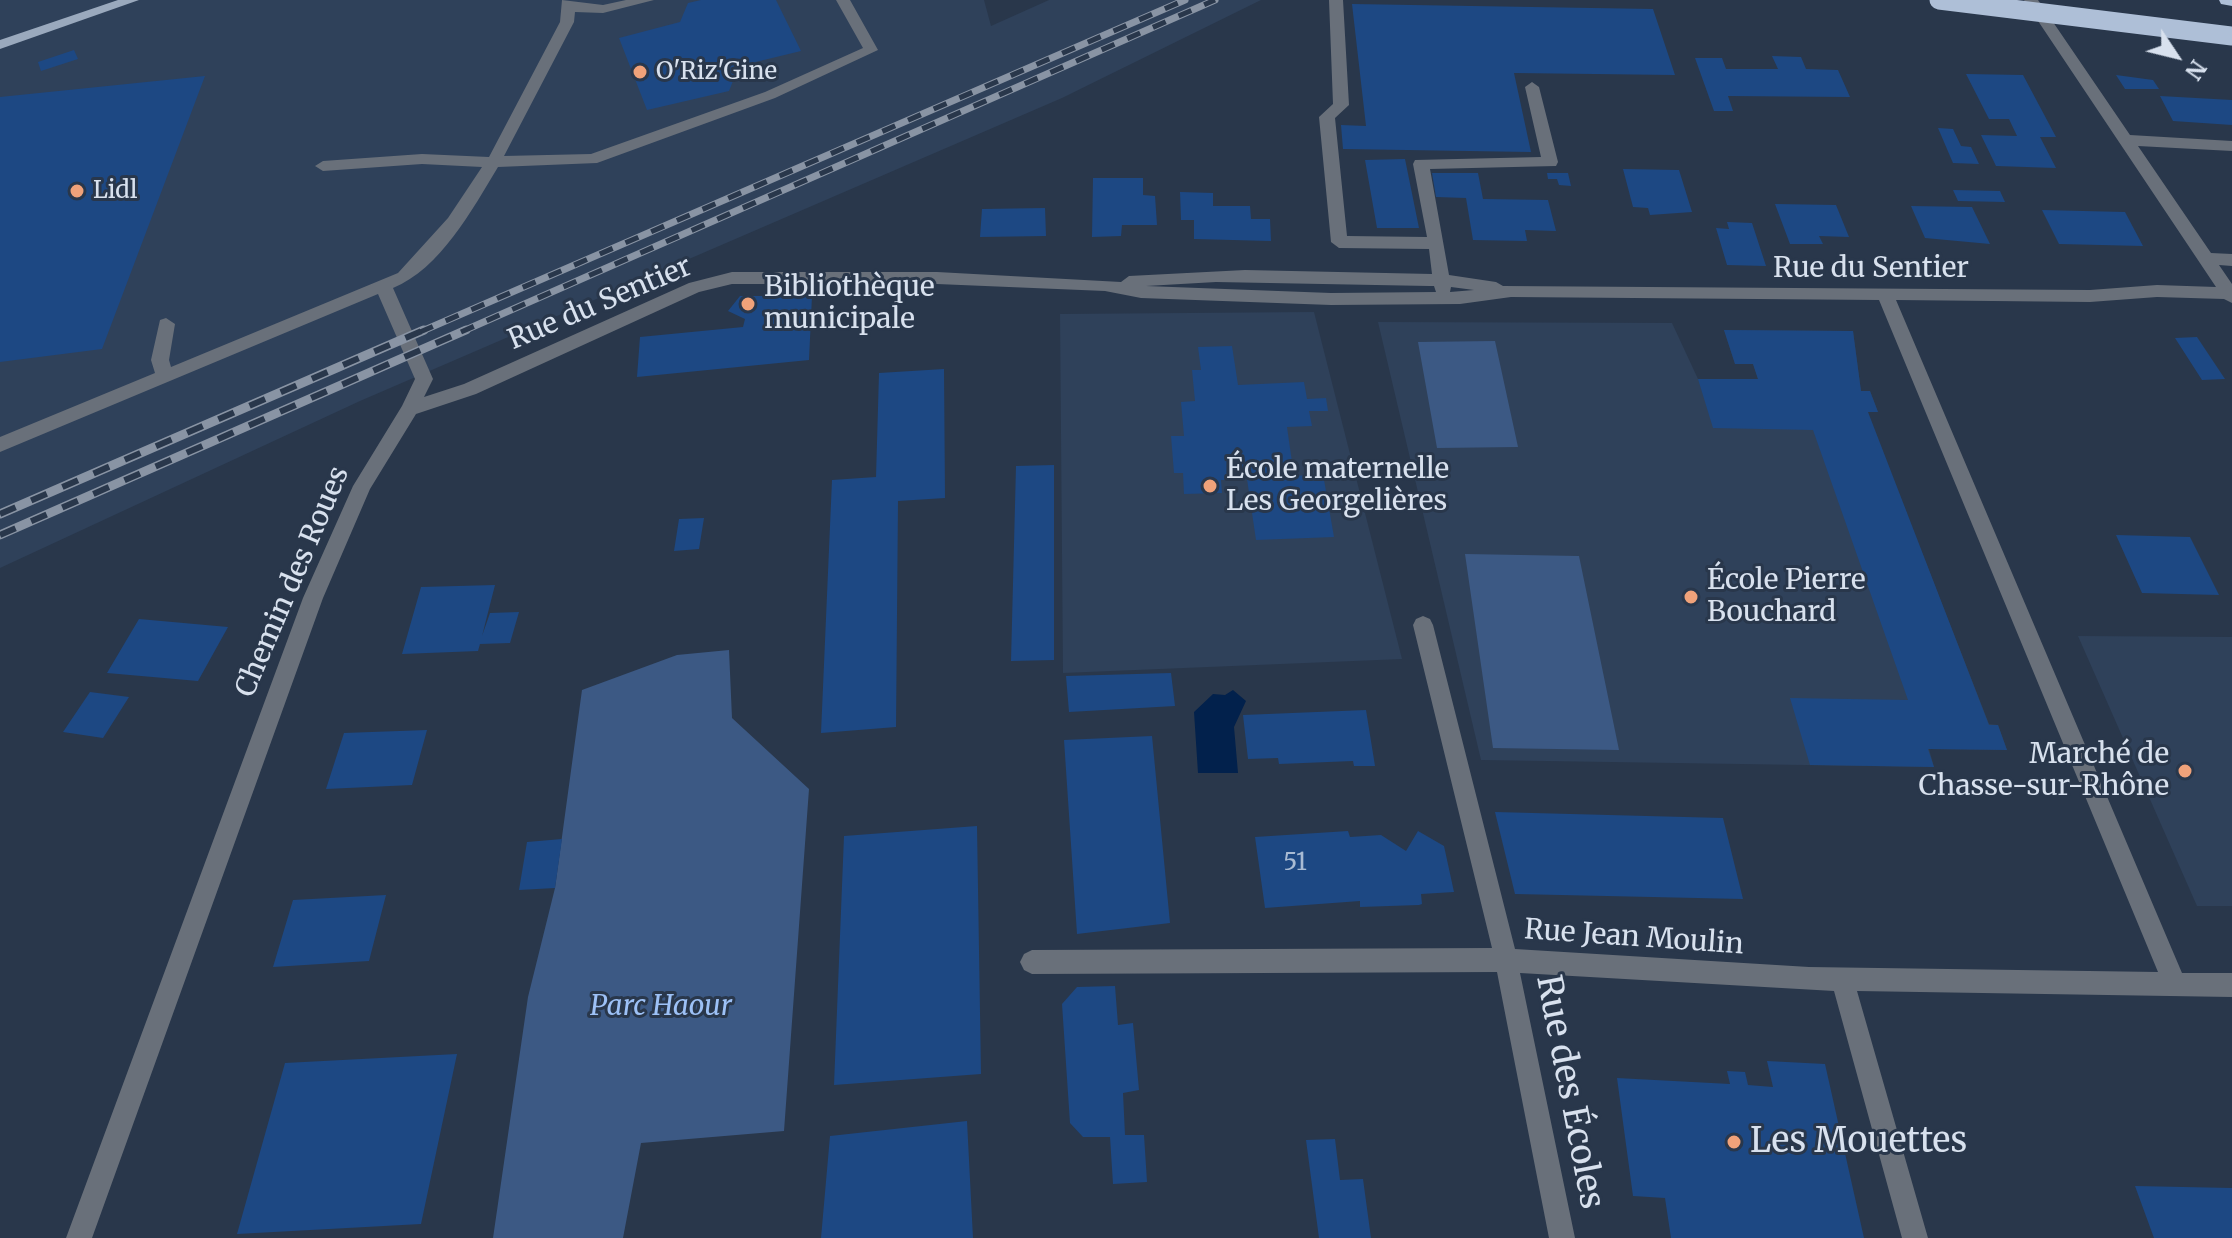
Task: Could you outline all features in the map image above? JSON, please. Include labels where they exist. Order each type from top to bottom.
[{"type":"highway","points":[[1939,0],[2232,36]]},
{"type":"main road","points":[[0,45],[132,0]]},
{"type":"street","points":[[0,445],[384,288],[404,277],[434,247],[491,162],[567,22],[570,4],[603,9],[647,0]]},
{"type":"street","points":[[323,166],[422,159],[491,162],[592,159],[770,95],[871,50],[843,0]]},
{"type":"street","points":[[1336,0],[1341,105],[1327,117],[1339,242],[1436,243]]},
{"type":"street","points":[[2031,0],[2231,295]]},
{"type":"street","points":[[1445,298],[1421,164],[1550,162],[1532,87]]},
{"type":"street","points":[[2125,140],[2232,146]]},
{"type":"street","points":[[2205,258],[2232,260]]},
{"type":"street","name":"Rue du Sentier","points":[[410,409],[470,389],[695,287],[732,278],[937,278],[1105,285],[1141,292],[1331,299],[1445,298],[1511,291],[2231,295]]},
{"type":"street","name":"Rue du Sentier","points":[[1105,285],[1158,278],[1442,279],[1511,291]]},
{"type":"street","name":"Chemin des Roues","points":[[79,1238],[313,598],[362,486],[410,409],[424,379],[384,288]]},
{"type":"street","points":[[1885,295],[2174,982]]},
{"type":"street","points":[[165,376],[160,360],[166,324]]},
{"type":"street","name":"Rue des Écoles","points":[[1423,625],[1506,960],[1560,1233]]},
{"type":"street","name":"Rue Jean Moulin","points":[[1032,962],[1506,960],[1842,979],[2232,985]]},
{"type":"street","points":[[1842,979],[1915,1238]]},
{"type":"shaded area","points":[[0,0],[984,0],[991,26],[1049,0],[1261,0],[1062,98],[360,401],[0,568]]},
{"type":"shaded area","name":"École maternelle Les Georgelières","points":[[1314,312],[1402,659],[1063,673],[1060,314]]},
{"type":"shaded area","name":"École Pierre Bouchard","points":[[1378,322],[1672,323],[1698,379],[1758,379],[1753,364],[1735,364],[1724,330],[1853,331],[1861,391],[1870,391],[1878,412],[1867,412],[1989,724],[1998,725],[2007,750],[1929,749],[1934,767],[1481,760]]},
{"type":"shaded area","name":"Marché de Chasse-sur-Rhône","points":[[2078,636],[2232,637],[2232,906],[2197,906]]},
{"type":"shaded area","points":[[1233,690],[1246,701],[1234,727],[1238,773],[1198,773],[1194,712],[1213,694],[1225,695]]},
{"type":"green space","points":[[1495,341],[1518,447],[1437,448],[1418,342]]},
{"type":"green space","points":[[1465,554],[1579,556],[1619,750],[1493,748]]},
{"type":"green space","name":"Parc Haour","points":[[729,650],[732,718],[809,789],[784,1131],[641,1143],[623,1238],[493,1238],[528,997],[555,888],[582,690],[677,655]]},
{"type":"building","points":[[701,0],[776,0],[801,51],[739,66],[729,91],[647,110],[619,38],[680,22],[688,3]]},
{"type":"building","points":[[1352,4],[1653,9],[1675,75],[1514,73],[1531,152],[1343,149],[1341,125],[1366,126]]},
{"type":"building","points":[[74,50],[78,59],[41,71],[38,62]]},
{"type":"building","points":[[1772,56],[1801,57],[1806,69],[1838,70],[1850,97],[1728,96],[1733,111],[1714,111],[1695,58],[1722,58],[1726,69],[1778,69]]},
{"type":"building","points":[[1966,74],[2023,75],[2056,137],[2040,137],[2056,168],[1996,166],[1981,135],[2017,136],[2009,119],[1989,119]]},
{"type":"building","points":[[2116,75],[2153,80],[2159,89],[2125,89]]},
{"type":"building","points":[[205,76],[102,349],[0,362],[0,97]]},
{"type":"building","points":[[2160,96],[2232,100],[2232,125],[2173,121]]},
{"type":"building","points":[[1938,128],[1953,129],[1961,146],[1971,147],[1979,164],[1953,163]]},
{"type":"building","points":[[1405,159],[1419,228],[1377,228],[1365,160]]},
{"type":"building","points":[[1623,169],[1679,170],[1692,212],[1650,215],[1648,208],[1633,207]]},
{"type":"building","points":[[1432,173],[1478,173],[1483,199],[1548,200],[1556,231],[1525,230],[1527,241],[1473,240],[1466,198],[1436,197]]},
{"type":"building","points":[[1547,173],[1568,173],[1571,186],[1559,185],[1557,179],[1548,179]]},
{"type":"building","points":[[1093,178],[1143,178],[1143,195],[1155,196],[1157,225],[1122,225],[1121,236],[1092,237]]},
{"type":"building","points":[[1953,190],[2000,191],[2005,202],[1958,201]]},
{"type":"building","points":[[1180,192],[1213,193],[1213,206],[1250,206],[1251,219],[1270,219],[1271,241],[1194,239],[1194,220],[1181,220]]},
{"type":"building","points":[[1775,204],[1836,205],[1849,237],[1819,236],[1823,244],[1790,244]]},
{"type":"building","points":[[1911,206],[1972,207],[1990,244],[1925,238]]},
{"type":"building","points":[[1045,208],[1046,236],[980,237],[982,209]]},
{"type":"building","points":[[2042,210],[2125,212],[2143,246],[2059,244]]},
{"type":"building","points":[[1727,222],[1752,223],[1766,266],[1727,265],[1716,228],[1729,229]]},
{"type":"building","points":[[740,296],[812,296],[809,360],[637,377],[640,337],[743,327],[745,319],[728,311]]},
{"type":"building","points":[[1724,330],[1853,331],[1861,391],[1870,391],[1878,412],[1868,412],[1989,725],[1998,725],[2007,750],[1928,749],[1934,767],[1810,765],[1790,698],[1908,700],[1813,430],[1713,428],[1698,379],[1758,379],[1753,364],[1735,364]]},
{"type":"building","points":[[2197,337],[2225,379],[2202,380],[2175,338]]},
{"type":"building","points":[[1232,346],[1238,385],[1304,382],[1307,399],[1326,398],[1328,411],[1309,411],[1312,426],[1287,427],[1294,476],[1323,474],[1334,537],[1256,540],[1247,479],[1221,480],[1222,493],[1184,494],[1183,473],[1174,473],[1171,436],[1184,436],[1181,402],[1195,401],[1192,370],[1201,370],[1198,347]]},
{"type":"building","points":[[944,369],[945,498],[898,501],[896,727],[821,733],[832,480],[876,477],[879,373]]},
{"type":"building","points":[[1054,465],[1054,660],[1011,661],[1016,466]]},
{"type":"building","points":[[704,518],[699,549],[674,551],[679,519]]},
{"type":"building","points":[[2116,535],[2190,537],[2219,595],[2142,593]]},
{"type":"building","points":[[495,585],[482,636],[490,613],[519,612],[510,643],[480,644],[478,651],[402,654],[421,587]]},
{"type":"building","points":[[139,619],[228,627],[198,681],[107,673]]},
{"type":"building","points":[[1171,673],[1175,706],[1069,712],[1066,676]]},
{"type":"building","points":[[90,692],[129,697],[103,738],[63,732]]},
{"type":"building","points":[[1366,710],[1375,766],[1354,766],[1353,761],[1279,764],[1278,758],[1248,759],[1243,715]]},
{"type":"building","points":[[427,730],[412,785],[326,789],[344,733]]},
{"type":"building","points":[[1152,736],[1170,923],[1077,934],[1064,740]]},
{"type":"building","points":[[1495,812],[1723,818],[1743,899],[1515,894]]},
{"type":"building","points":[[977,826],[981,1074],[834,1085],[844,836]]},
{"type":"building","points":[[1348,831],[1350,837],[1381,835],[1406,851],[1418,831],[1444,846],[1454,892],[1421,894],[1422,904],[1419,905],[1360,907],[1360,901],[1265,908],[1255,837]]},
{"type":"building","points":[[562,839],[555,888],[519,890],[527,842]]},
{"type":"building","points":[[386,895],[369,961],[273,967],[293,900]]},
{"type":"building","points":[[1115,986],[1118,1025],[1133,1023],[1139,1090],[1123,1093],[1125,1135],[1144,1135],[1147,1182],[1113,1184],[1110,1137],[1083,1137],[1070,1123],[1062,1004],[1077,987]]},
{"type":"building","points":[[457,1054],[421,1224],[237,1234],[285,1063]]},
{"type":"building","name":"Les Mouettes","points":[[1767,1061],[1825,1064],[1864,1238],[1671,1238],[1665,1198],[1633,1196],[1617,1078],[1730,1084],[1727,1071],[1745,1072],[1748,1085],[1773,1087]]},
{"type":"building","points":[[967,1121],[973,1238],[821,1238],[830,1136]]},
{"type":"building","points":[[1335,1139],[1340,1180],[1363,1179],[1371,1238],[1319,1238],[1306,1140]]},
{"type":"building","points":[[2135,1186],[2232,1188],[2232,1238],[2154,1238]]},
{"type":"railway","points":[[420,332],[1185,0]]},
{"type":"railway","points":[[461,332],[1215,0]]},
{"type":"railway","points":[[0,514],[424,330]]},
{"type":"railway","points":[[0,535],[466,330]]},
{"type":"place","name":"O'Riz'Gine","points":[[640,72]]},
{"type":"place","name":"Lidl","points":[[77,191]]},
{"type":"place","name":"Bibliothèque municipale","points":[[748,304]]},
{"type":"place","name":"École maternelle Les Georgelières","points":[[1210,486]]},
{"type":"place","name":"École Pierre Bouchard","points":[[1691,597]]},
{"type":"place","name":"Marché de Chasse-sur-Rhône","points":[[2185,771]]},
{"type":"place","name":"Les Mouettes","points":[[1734,1142]]}]
